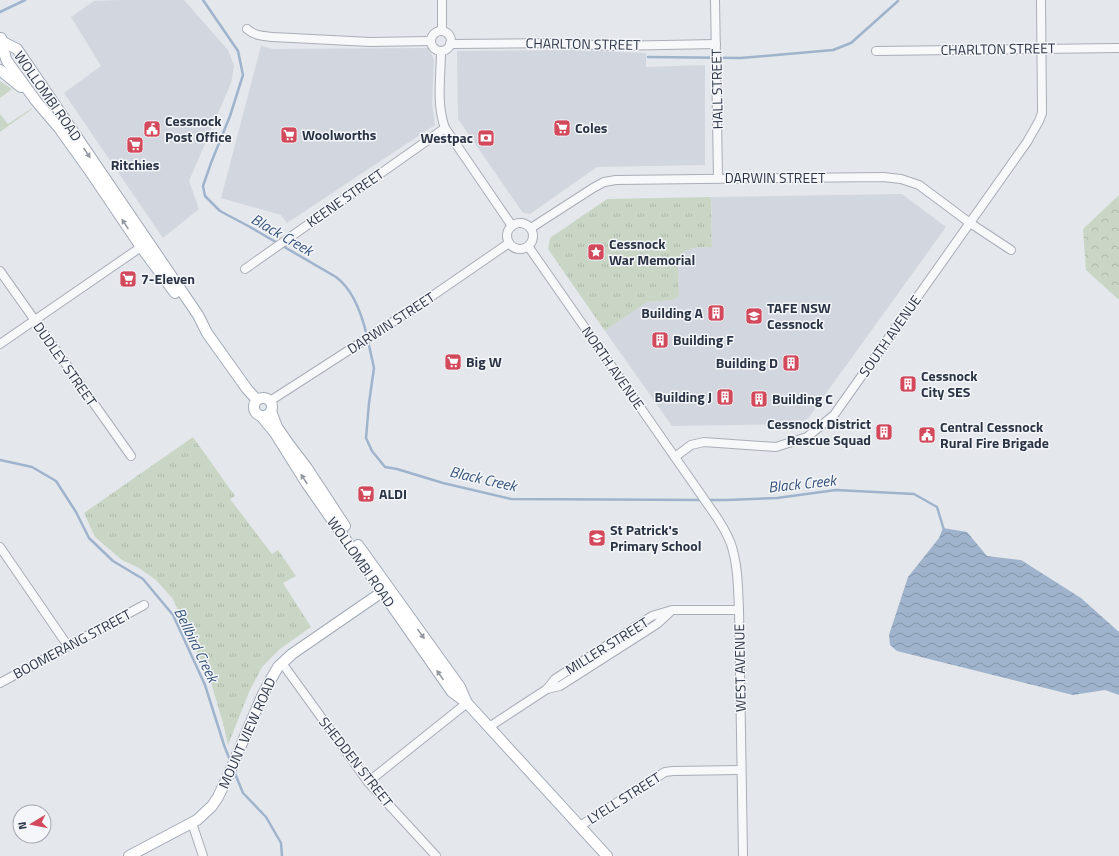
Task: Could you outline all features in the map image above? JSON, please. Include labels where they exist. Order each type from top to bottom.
[{"type":"main road","name":"WOLLOMBI ROAD","points":[[1,40],[5,57],[36,101],[59,128],[141,247],[207,333],[247,389],[257,400]]},
{"type":"main road","name":"WOLLOMBI ROAD","points":[[1,40],[17,50],[198,315],[207,333]]},
{"type":"main road","points":[[0,70],[36,101]]},
{"type":"main road","points":[[137,225],[141,239],[141,247],[148,250],[160,259]]},
{"type":"main road","points":[[262,398],[268,399],[270,406],[265,416],[261,416],[256,413],[254,405],[257,400],[262,398]]},
{"type":"main road","name":"WOLLOMBI ROAD","points":[[270,406],[277,427],[307,468],[326,499],[366,557],[460,687],[467,703]]},
{"type":"main road","name":"WOLLOMBI ROAD","points":[[261,416],[275,433],[307,484],[452,692],[467,703],[607,856]]},
{"type":"main road","points":[[366,557],[382,584],[382,592],[390,595],[401,612],[409,616]]},
{"type":"main road","name":"MOUNT VIEW ROAD","points":[[129,856],[192,823],[212,806],[218,797],[236,759],[263,694],[274,672],[292,654],[382,592]]},
{"type":"street","points":[[442,0],[442,31]]},
{"type":"street","name":"HALL STREET","points":[[715,0],[718,178]]},
{"type":"street","points":[[1041,0],[1042,48]]},
{"type":"street","points":[[247,29],[258,35],[273,37],[370,42],[431,41]]},
{"type":"street","points":[[442,31],[448,34],[451,38],[447,49],[441,51],[434,48],[431,41],[434,33],[442,31]]},
{"type":"street","name":"CHARLTON STREET","points":[[450,44],[560,43],[611,46],[716,44]]},
{"type":"street","name":"SOUTH AVENUE","points":[[675,457],[687,446],[697,442],[776,446],[807,437],[834,415],[970,224],[1027,142],[1039,121],[1042,113],[1042,48]]},
{"type":"street","name":"CHARLTON STREET","points":[[876,51],[1119,48]]},
{"type":"street","points":[[441,51],[440,100],[441,114],[445,128],[512,226]]},
{"type":"street","name":"KEENE STREET","points":[[245,269],[445,128]]},
{"type":"street","name":"DARWIN STREET","points":[[531,228],[593,188],[604,182],[616,180],[718,178],[883,178],[901,179],[918,185],[970,224],[1011,250]]},
{"type":"street","points":[[521,223],[526,224],[531,228],[533,231],[533,238],[528,246],[521,249],[514,247],[510,243],[508,240],[508,234],[512,226],[521,223]]},
{"type":"street","name":"DARWIN STREET","points":[[270,406],[358,344],[422,303],[510,243]]},
{"type":"street","name":"NORTH AVENUE","points":[[528,246],[698,490]]},
{"type":"street","points":[[0,344],[141,247]]},
{"type":"street","name":"DUDLEY STREET","points":[[0,271],[131,456]]},
{"type":"street","name":"WEST AVENUE","points":[[698,490],[726,533],[731,545],[736,571],[739,610],[742,856]]},
{"type":"street","points":[[0,547],[68,646]]},
{"type":"street","name":"BOOMERANG STREET","points":[[0,682],[144,605]]},
{"type":"street","name":"MILLER STREET","points":[[489,728],[547,689],[555,679],[652,616],[672,610],[739,610]]},
{"type":"street","name":"SHEDDEN STREET","points":[[282,663],[368,782],[436,856]]},
{"type":"street","points":[[368,782],[467,703]]},
{"type":"street","name":"LYELL STREET","points":[[580,826],[665,772],[741,770]]},
{"type":"street","points":[[192,823],[203,856]]},
{"type":"shaded area","points":[[184,0],[228,50],[234,66],[231,83],[189,181],[199,209],[163,238],[64,93],[101,66],[71,17],[94,1]]},
{"type":"shaded area","points":[[261,46],[273,49],[429,48],[434,60],[432,104],[435,125],[287,223],[281,215],[221,198]]},
{"type":"shaded area","points":[[573,50],[646,53],[646,67],[705,65],[705,165],[597,167],[530,214],[523,213],[458,119],[457,51]]},
{"type":"shaded area","name":"TAFE NSW Cessnock","points":[[902,194],[946,227],[809,417],[801,424],[672,426],[605,331],[647,302],[673,300],[679,294],[678,264],[682,253],[692,248],[712,247],[711,197]]},
{"type":"green space","points":[[0,81],[12,89],[0,98]]},
{"type":"green space","points":[[32,108],[0,132],[0,114],[8,124]]},
{"type":"green space","points":[[1119,195],[1119,300],[1086,270],[1083,229]]},
{"type":"green space","points":[[711,197],[712,247],[690,249],[682,253],[678,264],[679,294],[677,297],[673,300],[647,302],[605,331],[548,249],[550,238],[607,199]]},
{"type":"green space","points":[[193,437],[235,496],[230,499],[272,554],[278,550],[296,576],[283,583],[311,627],[280,649],[262,667],[249,692],[228,745],[212,686],[173,599],[156,580],[139,568],[122,560],[95,537],[84,513]]},
{"type":"water","points":[[943,528],[967,532],[987,556],[1021,560],[1081,598],[1119,632],[1119,695],[1105,690],[1073,695],[897,651],[890,645],[889,635],[908,577],[939,538]]},
{"type":"waterway","name":"Black Creek","points":[[0,12],[25,0]]},
{"type":"waterway","name":"Black Creek","points":[[203,0],[238,51],[243,75],[230,116],[203,186],[205,196],[220,211],[336,277],[342,282],[348,289],[356,304],[363,320],[367,336]]},
{"type":"waterway","points":[[648,57],[741,58],[833,50],[851,43],[898,1]]},
{"type":"waterway","name":"Black Creek","points":[[368,341],[374,368],[366,438],[372,451],[385,467],[397,469],[443,483],[511,499],[703,500]]},
{"type":"waterway","name":"Bellbird Creek","points":[[0,460],[32,467],[56,481],[76,512],[89,538],[113,561],[143,579],[173,615],[205,685],[231,763]]},
{"type":"waterway","name":"Black Creek","points":[[708,500],[777,498],[836,490],[914,494],[937,507],[944,530]]},
{"type":"waterway","name":"Bellbird Creek","points":[[234,771],[243,793],[266,817],[281,843],[282,856]]},
{"type":"place","name":"Coles","points":[[562,128]]},
{"type":"place","name":"Cessnock Post Office","points":[[152,129]]},
{"type":"place","name":"Woolworths","points":[[289,135]]},
{"type":"place","name":"Westpac","points":[[486,138]]},
{"type":"place","name":"Ritchies","points":[[135,145]]},
{"type":"place","name":"Cessnock War Memorial","points":[[596,252]]},
{"type":"place","name":"7-Eleven","points":[[128,279]]},
{"type":"place","name":"Building A","points":[[716,313]]},
{"type":"place","name":"TAFE NSW Cessnock","points":[[754,316]]},
{"type":"place","name":"Building F","points":[[660,340]]},
{"type":"place","name":"Big W","points":[[453,362]]},
{"type":"place","name":"Building D","points":[[791,363]]},
{"type":"place","name":"Cessnock City SES","points":[[908,384]]},
{"type":"place","name":"Building J","points":[[725,397]]},
{"type":"place","name":"Building C","points":[[759,399]]},
{"type":"place","name":"Cessnock District Rescue Squad","points":[[884,432]]},
{"type":"place","name":"Central Cessnock Rural Fire Brigade","points":[[927,435]]},
{"type":"place","name":"ALDI","points":[[366,494]]},
{"type":"place","name":"St Patrick's Primary School","points":[[597,538]]}]
